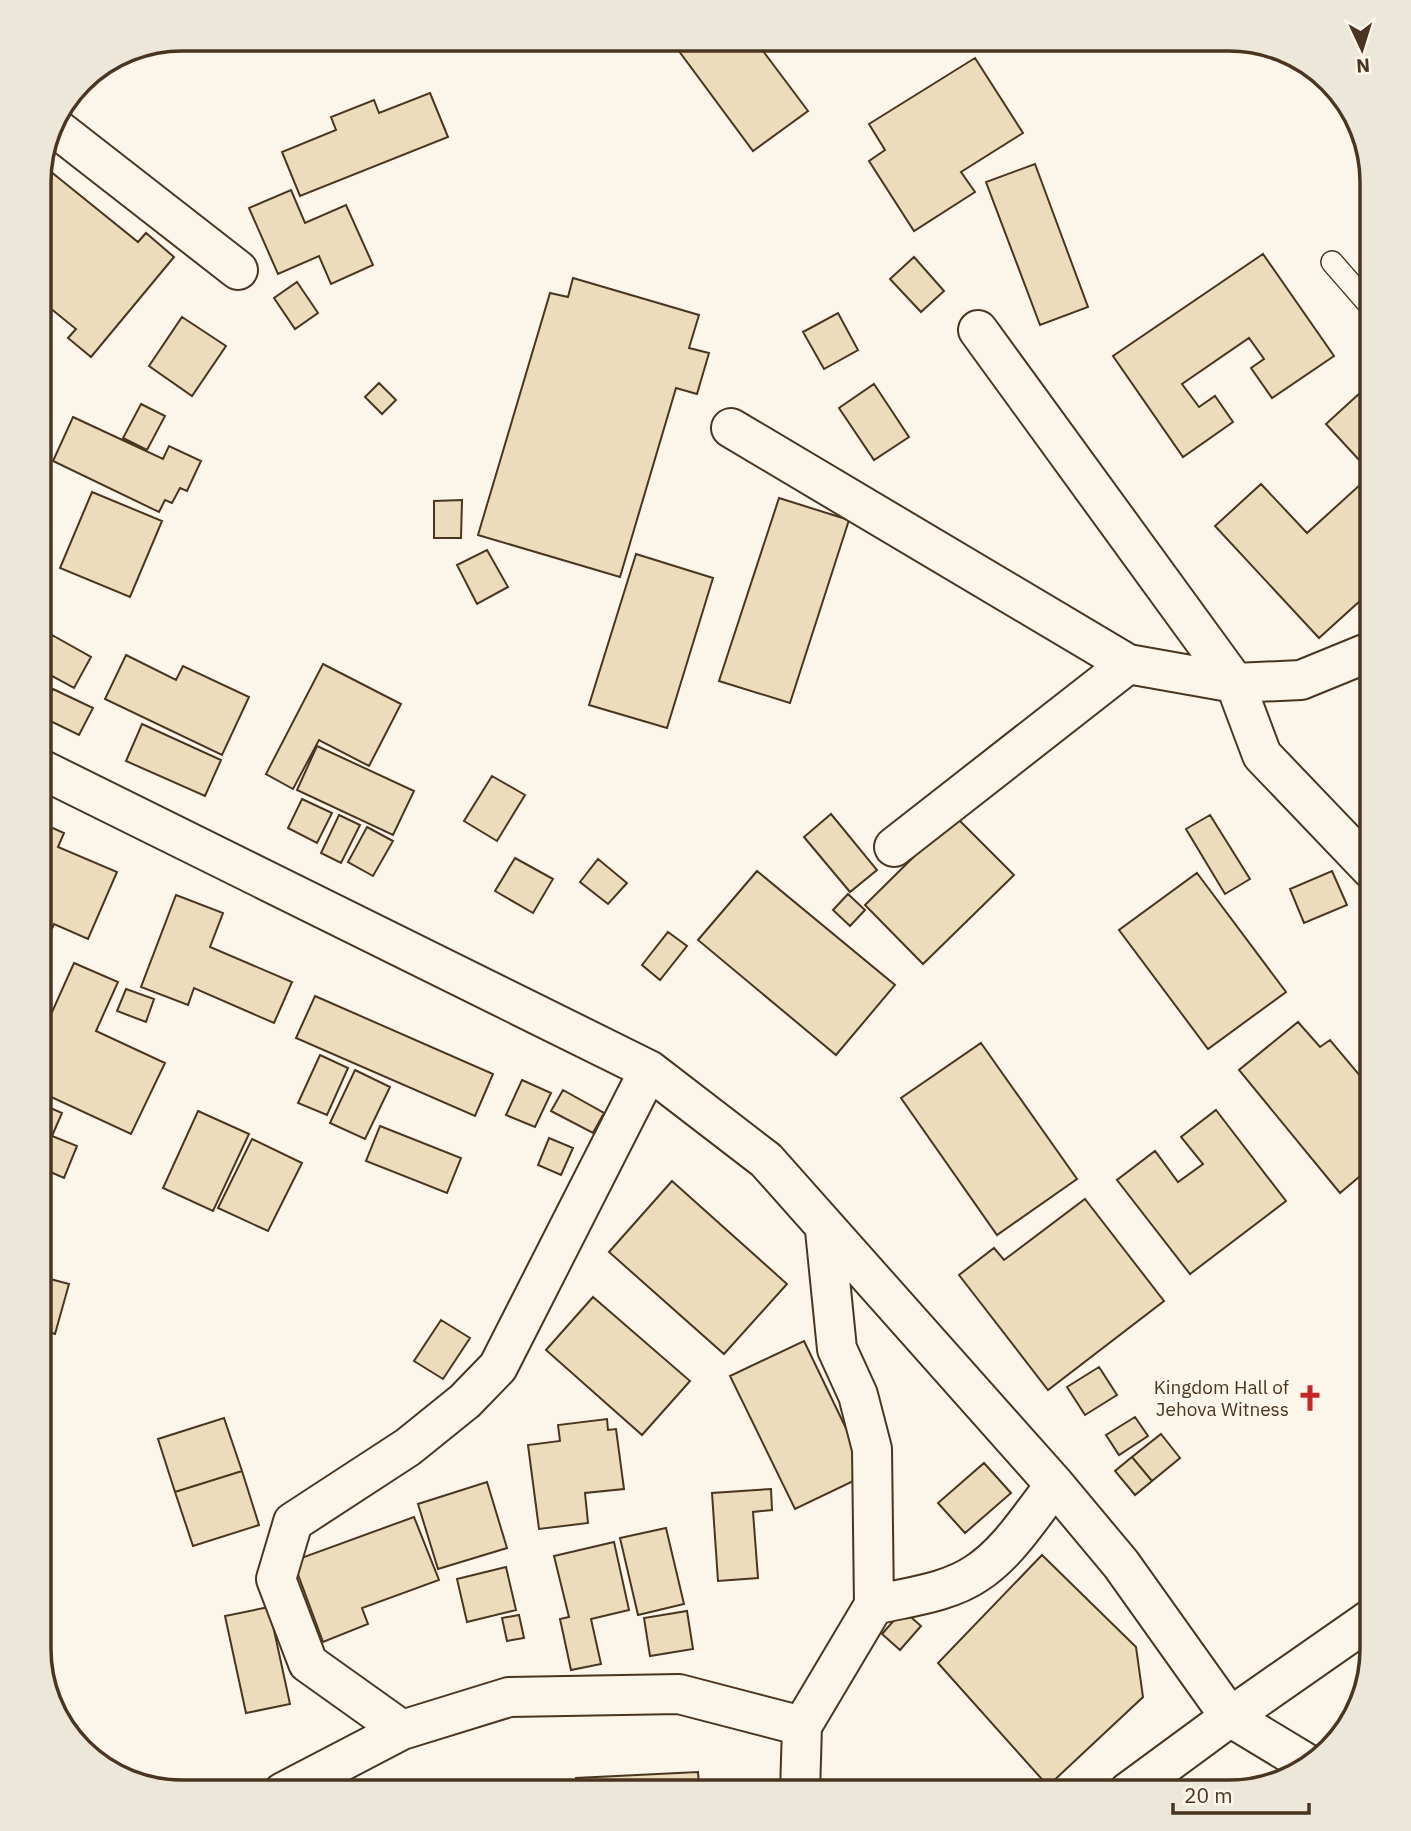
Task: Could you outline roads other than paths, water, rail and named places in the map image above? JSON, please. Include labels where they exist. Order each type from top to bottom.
[{"type":"street","points":[[61,132],[238,270]]},
{"type":"street","points":[[978,330],[1235,683],[1262,755],[1360,857]]},
{"type":"street","points":[[731,428],[1128,664],[1235,683],[1301,680],[1360,656]]},
{"type":"street","points":[[894,847],[1128,664]]},
{"type":"street","points":[[51,774],[649,1070],[766,1160],[825,1230],[1055,1485],[1121,1564],[1230,1717],[1300,1759]]},
{"type":"street","points":[[401,1730],[308,1663],[276,1579],[293,1522],[408,1447],[465,1401],[498,1367],[649,1070]]},
{"type":"street","points":[[800,1780],[802,1726],[874,1605],[872,1449],[858,1395],[837,1349],[825,1230]]},
{"type":"street","points":[[874,1605],[941,1589],[974,1575],[996,1559],[1055,1485]]},
{"type":"street","points":[[1145,1780],[1230,1717],[1360,1627]]},
{"type":"street","points":[[307,1780],[401,1730],[509,1697],[679,1694],[802,1726]]},
{"type":"lane","points":[[1332,262],[1360,293]]},
{"type":"place","name":"Kingdom Hall of Jehova Witness","points":[[1310,1398]]}]
